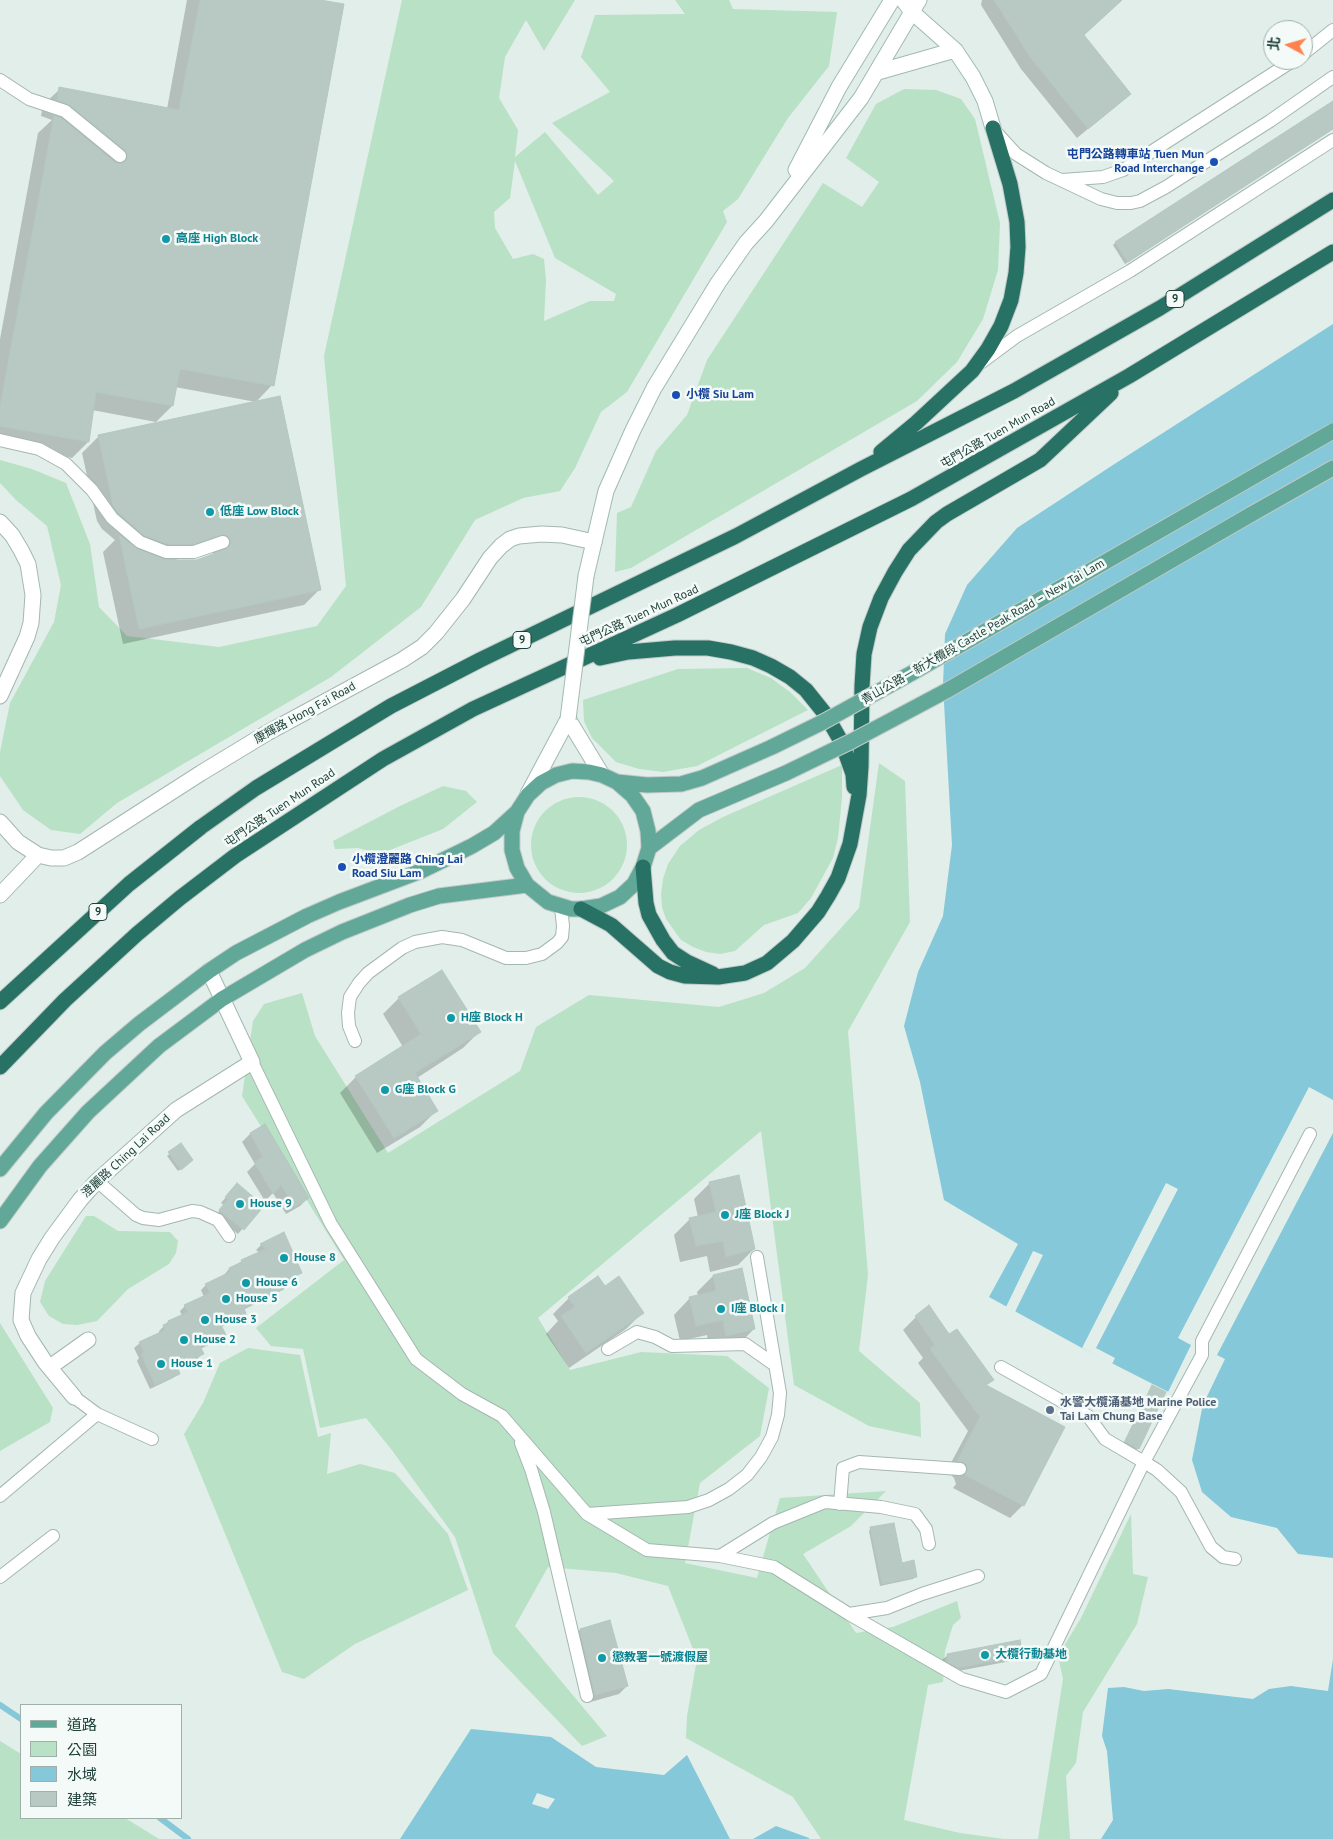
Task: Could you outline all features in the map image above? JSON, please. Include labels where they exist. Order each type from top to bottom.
[{"type":"highway","points":[[861,469],[916,423],[972,371],[988,349],[1001,326],[1011,300],[1016,274],[1017,222],[1010,184],[993,128]]},
{"type":"highway","name":"9","points":[[0,1002],[129,884],[201,827],[280,774],[391,706],[480,660],[736,536],[998,399],[1160,308],[1333,200]]},
{"type":"highway","name":"屯門公路 Tuen Mun Road","points":[[0,1067],[65,1000],[137,934],[180,898],[235,856],[346,782],[411,743],[482,705],[578,662],[726,591],[911,499],[1129,376],[1333,252]]},
{"type":"highway","points":[[581,910],[611,925],[658,966],[685,976],[733,976],[756,969],[780,953],[806,927],[828,896],[838,878],[847,853],[854,824],[862,766],[864,654],[870,627],[881,598],[895,572],[909,550],[936,522],[946,514],[1040,460],[1129,376]]},
{"type":"highway","points":[[578,662],[628,652],[675,648],[708,648],[753,658],[790,677],[806,690],[818,704],[842,743],[853,774],[854,824]]},
{"type":"highway","points":[[643,868],[649,915],[663,940],[673,953],[718,977]]},
{"type":"main road","name":"青山公路－新大欖段 Castle Peak Road – New Tai Lam","points":[[617,782],[647,785],[682,784],[702,778],[823,722],[1333,430]]},
{"type":"main road","points":[[649,848],[700,810],[786,772],[903,715],[1333,468]]},
{"type":"main road","points":[[0,1169],[46,1113],[105,1053],[153,1012],[209,971],[244,949],[315,913],[451,858],[494,833],[517,812],[528,795],[541,783],[556,775],[572,771],[602,775],[617,782],[632,795],[643,811],[648,831],[649,848],[643,868],[634,884],[620,897],[601,906],[581,910],[562,907],[548,902],[527,885],[517,868],[512,850],[512,831],[517,812]]},
{"type":"main road","points":[[0,1221],[40,1166],[88,1112],[159,1046],[222,999],[305,950],[342,932],[410,905],[440,896],[527,885]]},
{"type":"street","points":[[778,205],[840,87],[892,0]]},
{"type":"street","points":[[528,795],[568,719],[586,576],[606,491],[654,388],[718,283],[746,242],[778,205],[861,98],[878,72],[911,4],[955,50],[973,77],[993,128]]},
{"type":"street","points":[[878,72],[955,50]]},
{"type":"street","points":[[0,522],[12,535],[28,564],[33,595],[31,623],[27,637],[0,696]]},
{"type":"street","name":"康輝路 Hong Fai Road","points":[[0,822],[18,842],[38,855],[64,858],[78,852],[267,733],[402,660],[422,646],[436,633],[463,600],[490,558],[510,539],[519,536],[542,534],[562,535],[594,542]]},
{"type":"street","points":[[568,719],[602,775]]},
{"type":"street","points":[[0,895],[38,855]]},
{"type":"street","points":[[209,971],[252,1062]]},
{"type":"street","name":"澄麗路 Ching Lai Road","points":[[74,1397],[41,1356],[24,1328],[21,1311],[23,1293],[38,1259],[80,1200],[97,1182],[176,1110],[252,1062]]},
{"type":"street","points":[[50,1367],[88,1340]]},
{"type":"lane","points":[[1313,46],[1333,30]]},
{"type":"lane","points":[[1062,180],[1103,177],[1123,170],[1278,70]]},
{"type":"lane","points":[[993,128],[1016,154],[1046,173],[1101,199],[1117,203],[1132,203],[1140,201],[1166,187],[1270,121],[1333,77]]},
{"type":"lane","points":[[0,80],[29,99],[66,111],[120,156]]},
{"type":"lane","points":[[972,371],[1017,336],[1130,271],[1333,140]]},
{"type":"lane","points":[[0,440],[39,449],[66,464],[92,490],[112,518],[140,542],[166,552],[194,552],[223,542]]},
{"type":"lane","points":[[355,1041],[349,1026],[350,997],[368,973],[402,948],[415,942],[442,936],[462,940],[506,958],[526,958],[542,954],[562,937],[562,907]]},
{"type":"lane","points":[[252,1062],[331,1224],[416,1359],[462,1394],[502,1416],[587,1514],[646,1550],[720,1556],[774,1567],[849,1614],[962,1679],[1006,1692],[1041,1674],[1144,1462],[1202,1354],[1202,1341],[1310,1134]]},
{"type":"lane","points":[[97,1182],[136,1215],[143,1218],[159,1220],[192,1211],[200,1212],[218,1220],[229,1236]]},
{"type":"lane","points":[[587,1514],[688,1507],[709,1500],[729,1490],[747,1475],[761,1457],[772,1437],[778,1416],[780,1393],[757,1257]]},
{"type":"lane","points":[[608,1349],[637,1332],[654,1337],[672,1346],[745,1344],[775,1365]]},
{"type":"lane","points":[[1001,1367],[1088,1416],[1105,1439],[1157,1470],[1181,1492],[1211,1547],[1223,1557],[1235,1559]]},
{"type":"lane","points":[[74,1397],[98,1414],[152,1439]]},
{"type":"lane","points":[[0,1496],[98,1414]]},
{"type":"lane","points":[[517,1434],[531,1469],[544,1512],[587,1696]]},
{"type":"lane","points":[[840,1504],[843,1468],[859,1462],[960,1469]]},
{"type":"lane","points":[[720,1556],[772,1523],[825,1502],[881,1507],[915,1514],[926,1530],[929,1544]]},
{"type":"lane","points":[[0,1578],[53,1536]]},
{"type":"lane","points":[[849,1614],[887,1608],[922,1594],[978,1576]]},
{"type":"green space","points":[[402,0],[575,0],[544,51],[526,20],[505,57],[499,98],[518,130],[515,157],[545,132],[598,195],[614,181],[552,123],[610,92],[581,57],[595,15],[685,14],[675,0],[729,0],[733,9],[837,12],[829,66],[788,118],[738,199],[723,211],[727,222],[627,392],[601,412],[575,468],[560,491],[523,498],[475,520],[421,607],[331,677],[117,803],[80,834],[51,830],[23,810],[0,776],[0,752],[10,703],[54,622],[61,585],[47,526],[16,500],[0,483],[0,460],[32,469],[66,483],[90,544],[99,607],[127,636],[219,647],[317,626],[346,586],[324,356]],"holes":[[[515,161],[555,258],[616,294],[614,301],[590,301],[544,321],[546,280],[544,259],[533,254],[513,259],[495,228],[494,212],[510,198]]]},
{"type":"green space","points":[[904,89],[936,90],[961,99],[975,119],[1000,223],[998,270],[983,319],[957,362],[917,401],[631,568],[615,572],[617,513],[631,507],[656,451],[687,415],[707,360],[823,183],[862,207],[879,182],[846,158],[876,104]]},
{"type":"green space","points":[[747,668],[771,678],[790,692],[808,710],[697,766],[663,772],[639,769],[616,762],[592,738],[584,721],[583,700],[678,669]]},
{"type":"green space","points":[[879,763],[905,781],[910,922],[848,1031],[868,1275],[859,1351],[920,1403],[921,1437],[869,1426],[794,1385],[761,1131],[538,1318],[570,1370],[641,1352],[727,1356],[769,1388],[760,1436],[700,1483],[685,1563],[757,1578],[780,1498],[886,1491],[851,1526],[803,1554],[856,1633],[893,1627],[957,1601],[961,1618],[953,1625],[945,1651],[943,1682],[928,1685],[904,1820],[960,1833],[1004,1839],[821,1839],[793,1797],[686,1738],[687,1716],[697,1659],[668,1586],[616,1573],[548,1567],[515,1626],[607,1736],[582,1746],[493,1653],[455,1537],[391,1449],[366,1418],[320,1428],[303,1349],[271,1346],[256,1328],[344,1260],[242,1096],[253,1021],[264,1004],[302,993],[315,1036],[388,1153],[520,1071],[536,1027],[589,995],[719,1007],[764,993],[805,968],[859,908]]},
{"type":"green space","points":[[842,765],[842,797],[838,838],[833,858],[811,898],[798,913],[764,925],[735,951],[720,954],[706,952],[681,940],[666,919],[662,907],[661,894],[668,864],[680,846],[699,830],[723,817]]},
{"type":"green space","points":[[443,786],[466,791],[477,802],[443,829],[380,854],[358,848],[335,849],[333,841]]},
{"type":"green space","points":[[579,797],[598,800],[613,811],[624,826],[627,845],[624,864],[613,879],[598,890],[579,893],[560,890],[545,879],[534,864],[531,845],[534,826],[545,811],[560,800]]},
{"type":"green space","points":[[86,1216],[94,1216],[118,1231],[170,1232],[178,1241],[176,1253],[169,1264],[128,1289],[97,1321],[77,1325],[63,1324],[49,1316],[40,1302],[45,1281]]},
{"type":"green space","points":[[0,1323],[53,1408],[50,1422],[0,1451]]},
{"type":"green space","points":[[248,1348],[300,1355],[318,1437],[331,1433],[327,1474],[360,1464],[395,1473],[448,1534],[468,1590],[355,1644],[304,1679],[282,1672],[184,1434],[203,1403],[220,1363]]},
{"type":"green space","points":[[1131,1514],[1133,1574],[1148,1577],[1137,1624],[1083,1712],[1076,1763],[1066,1776],[1070,1839],[1038,1839],[1063,1679],[1058,1656],[1081,1618]]},
{"type":"green space","points":[[0,1741],[20,1753],[20,1819],[127,1819],[159,1839],[0,1839]]},
{"type":"water","points":[[1333,324],[1333,1558],[1298,1554],[1277,1528],[1231,1517],[1202,1492],[1192,1460],[1202,1409],[1082,1348],[989,1297],[1018,1244],[944,1200],[920,1082],[904,1026],[918,972],[943,916],[952,845],[943,685],[945,634],[967,585],[1017,528]]},
{"type":"water","points":[[1333,1659],[1333,1839],[1101,1839],[1113,1820],[1107,1751],[1102,1736],[1108,1688],[1124,1687],[1144,1691],[1168,1689],[1253,1699],[1269,1689],[1291,1686],[1328,1691]]},
{"type":"water","points":[[471,1729],[551,1737],[596,1767],[664,1775],[687,1755],[730,1839],[400,1839]],"holes":[[[537,1793],[555,1799],[548,1809],[532,1804]]]},
{"type":"water","points":[[776,1826],[809,1838],[809,1839],[753,1839]]},
{"type":"pier","points":[[1309,1087],[1333,1100],[1333,1133],[1217,1355],[1225,1359],[1201,1409],[1168,1392],[1191,1345],[1178,1338]]},
{"type":"pier","points":[[1166,1183],[1178,1189],[1096,1348],[1115,1358],[1112,1364],[1082,1348]]},
{"type":"pier","points":[[1033,1251],[1043,1255],[1015,1312],[1006,1307]]},
{"type":"building","name":"高座 High Block","points":[[200,0],[320,0],[344,4],[274,386],[180,369],[173,406],[96,392],[89,442],[0,426],[0,407],[54,116],[61,118],[115,163],[122,164],[128,158],[125,150],[70,105],[57,100],[59,87],[179,110]]},
{"type":"building","points":[[994,0],[1122,0],[1084,35],[1131,94],[1088,129],[1031,58]]},
{"type":"building","points":[[1333,101],[1333,129],[1128,262],[1115,242]]},
{"type":"building","name":"低座 Low Block","points":[[280,396],[321,590],[139,629],[119,535],[137,549],[166,560],[197,560],[226,549],[231,544],[231,540],[224,534],[193,544],[168,544],[144,535],[118,512],[113,505],[98,435]]},
{"type":"building","points":[[442,970],[481,1032],[415,1073],[438,1111],[394,1138],[355,1076],[421,1034],[398,997]]},
{"type":"building","points":[[265,1124],[309,1198],[295,1207],[281,1185],[273,1194],[254,1162],[263,1157],[250,1133]]},
{"type":"building","points":[[181,1143],[193,1160],[181,1170],[168,1152]]},
{"type":"building","name":"J座 Block J","points":[[739,1175],[755,1249],[726,1257],[723,1241],[696,1246],[689,1218],[716,1212],[709,1182]]},
{"type":"building","name":"House 9","points":[[237,1183],[264,1206],[244,1230],[219,1210],[228,1199],[225,1197]]},
{"type":"building","points":[[284,1232],[302,1273],[281,1282],[284,1289],[244,1308],[246,1314],[221,1325],[226,1335],[200,1346],[204,1354],[177,1366],[180,1374],[155,1385],[141,1354],[144,1353],[139,1342],[165,1330],[163,1325],[168,1323],[168,1321],[188,1312],[184,1305],[210,1293],[205,1284],[230,1272],[229,1268],[242,1262],[241,1260],[266,1249],[260,1244]]},
{"type":"building","name":"I座 Block I","points":[[742,1268],[755,1329],[726,1336],[723,1320],[696,1326],[689,1297],[716,1291],[713,1275]]},
{"type":"building","points":[[598,1276],[605,1286],[619,1276],[644,1313],[586,1353],[561,1316],[575,1307],[568,1297]]},
{"type":"building","points":[[929,1305],[949,1334],[957,1329],[994,1380],[986,1385],[1065,1427],[1024,1506],[965,1475],[968,1470],[967,1465],[964,1462],[957,1461],[980,1417],[930,1349],[935,1345],[915,1316]]},
{"type":"building","points":[[1152,1385],[1166,1392],[1139,1449],[1125,1441]]},
{"type":"building","points":[[894,1523],[902,1563],[914,1560],[917,1577],[882,1584],[870,1527]]},
{"type":"building","name":"懲教署一號渡假屋","points":[[610,1620],[628,1686],[595,1695],[580,1629]]},
{"type":"building","name":"大欖行動基地","points":[[1020,1640],[1023,1655],[959,1668],[948,1662],[947,1654]]},
{"type":"waterway","points":[[0,1705],[20,1718]]},
{"type":"waterway","points":[[161,1819],[188,1839]]},
{"type":"place","name":"屯門公路轉車站 Tuen Mun Road Interchange","points":[[1214,162]]},
{"type":"place","name":"高座 High Block","points":[[166,239]]},
{"type":"place","name":"小欖 Siu Lam","points":[[676,395]]},
{"type":"place","name":"低座 Low Block","points":[[210,512]]},
{"type":"place","name":"小欖澄麗路 Ching Lai Road Siu Lam","points":[[342,867]]},
{"type":"place","name":"H座 Block H","points":[[451,1018]]},
{"type":"place","name":"G座 Block G","points":[[385,1090]]},
{"type":"place","name":"House 9","points":[[240,1204]]},
{"type":"place","name":"J座 Block J","points":[[725,1215]]},
{"type":"place","name":"House 8","points":[[284,1258]]},
{"type":"place","name":"House 6","points":[[246,1283]]},
{"type":"place","name":"House 5","points":[[226,1299]]},
{"type":"place","name":"I座 Block I","points":[[721,1309]]},
{"type":"place","name":"House 3","points":[[205,1320]]},
{"type":"place","name":"House 2","points":[[184,1340]]},
{"type":"place","name":"House 1","points":[[161,1364]]},
{"type":"place","name":"水警大欖涌基地 Marine Police Tai Lam Chung Base","points":[[1050,1410]]},
{"type":"place","name":"大欖行動基地","points":[[985,1655]]},
{"type":"place","name":"懲教署一號渡假屋","points":[[602,1658]]}]
